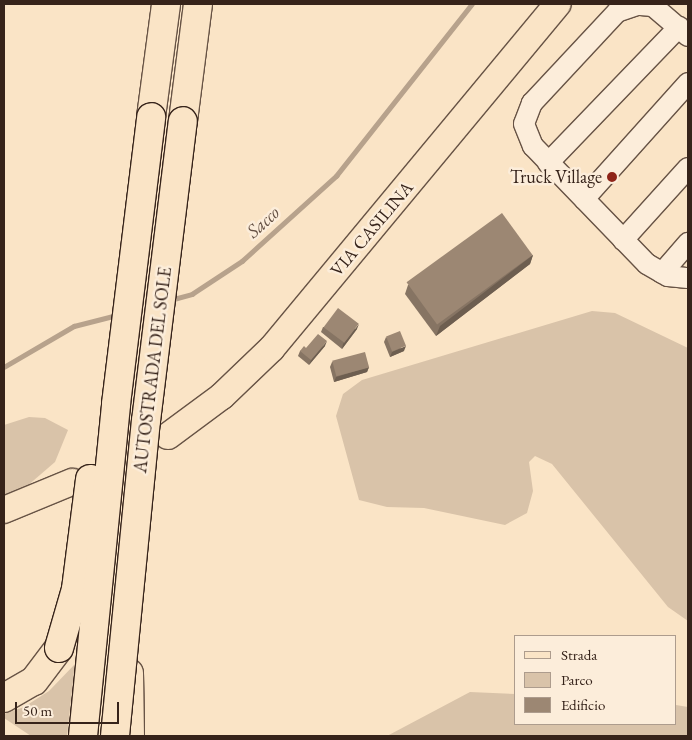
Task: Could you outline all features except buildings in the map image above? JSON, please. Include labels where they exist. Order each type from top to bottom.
[{"type":"highway","name":"AUTOSTRADA DEL SOLE","points":[[83,736],[122,350],[166,4]]},
{"type":"highway","name":"AUTOSTRADA DEL SOLE","points":[[115,736],[124,636],[198,4]]},
{"type":"highway","points":[[4,698],[34,681],[59,648],[76,589],[100,409],[122,350]]},
{"type":"highway","points":[[124,636],[132,702],[130,736]]},
{"type":"main road","name":"VIA CASILINA","points":[[168,436],[222,396],[272,348],[558,4]]},
{"type":"main road","points":[[4,510],[72,482]]},
{"type":"lane","points":[[548,163],[684,31],[649,5],[629,7],[607,20],[527,112],[526,135],[548,163],[623,240],[662,274],[688,278]]},
{"type":"lane","points":[[584,199],[688,83]]},
{"type":"lane","points":[[623,240],[688,168]]},
{"type":"lane","points":[[662,274],[688,243]]},
{"type":"green space","points":[[592,311],[615,313],[688,348],[688,621],[668,607],[552,464],[535,456],[529,462],[533,491],[527,513],[505,525],[424,508],[387,507],[359,500],[336,416],[343,394],[362,380]]},
{"type":"green space","points":[[29,417],[45,418],[68,430],[55,462],[26,487],[4,495],[4,425]]},
{"type":"green space","points":[[75,664],[67,736],[31,736],[4,718],[4,714],[24,707],[49,691]]},
{"type":"green space","points":[[470,692],[514,694],[514,725],[677,725],[677,705],[688,707],[688,736],[387,736]]},
{"type":"waterway","name":"Sacco","points":[[170,300],[192,294],[242,261],[336,176],[472,4]]},
{"type":"waterway","name":"Sacco","points":[[4,367],[74,326],[117,315]]},
{"type":"place","name":"Truck Village","points":[[612,177]]}]
